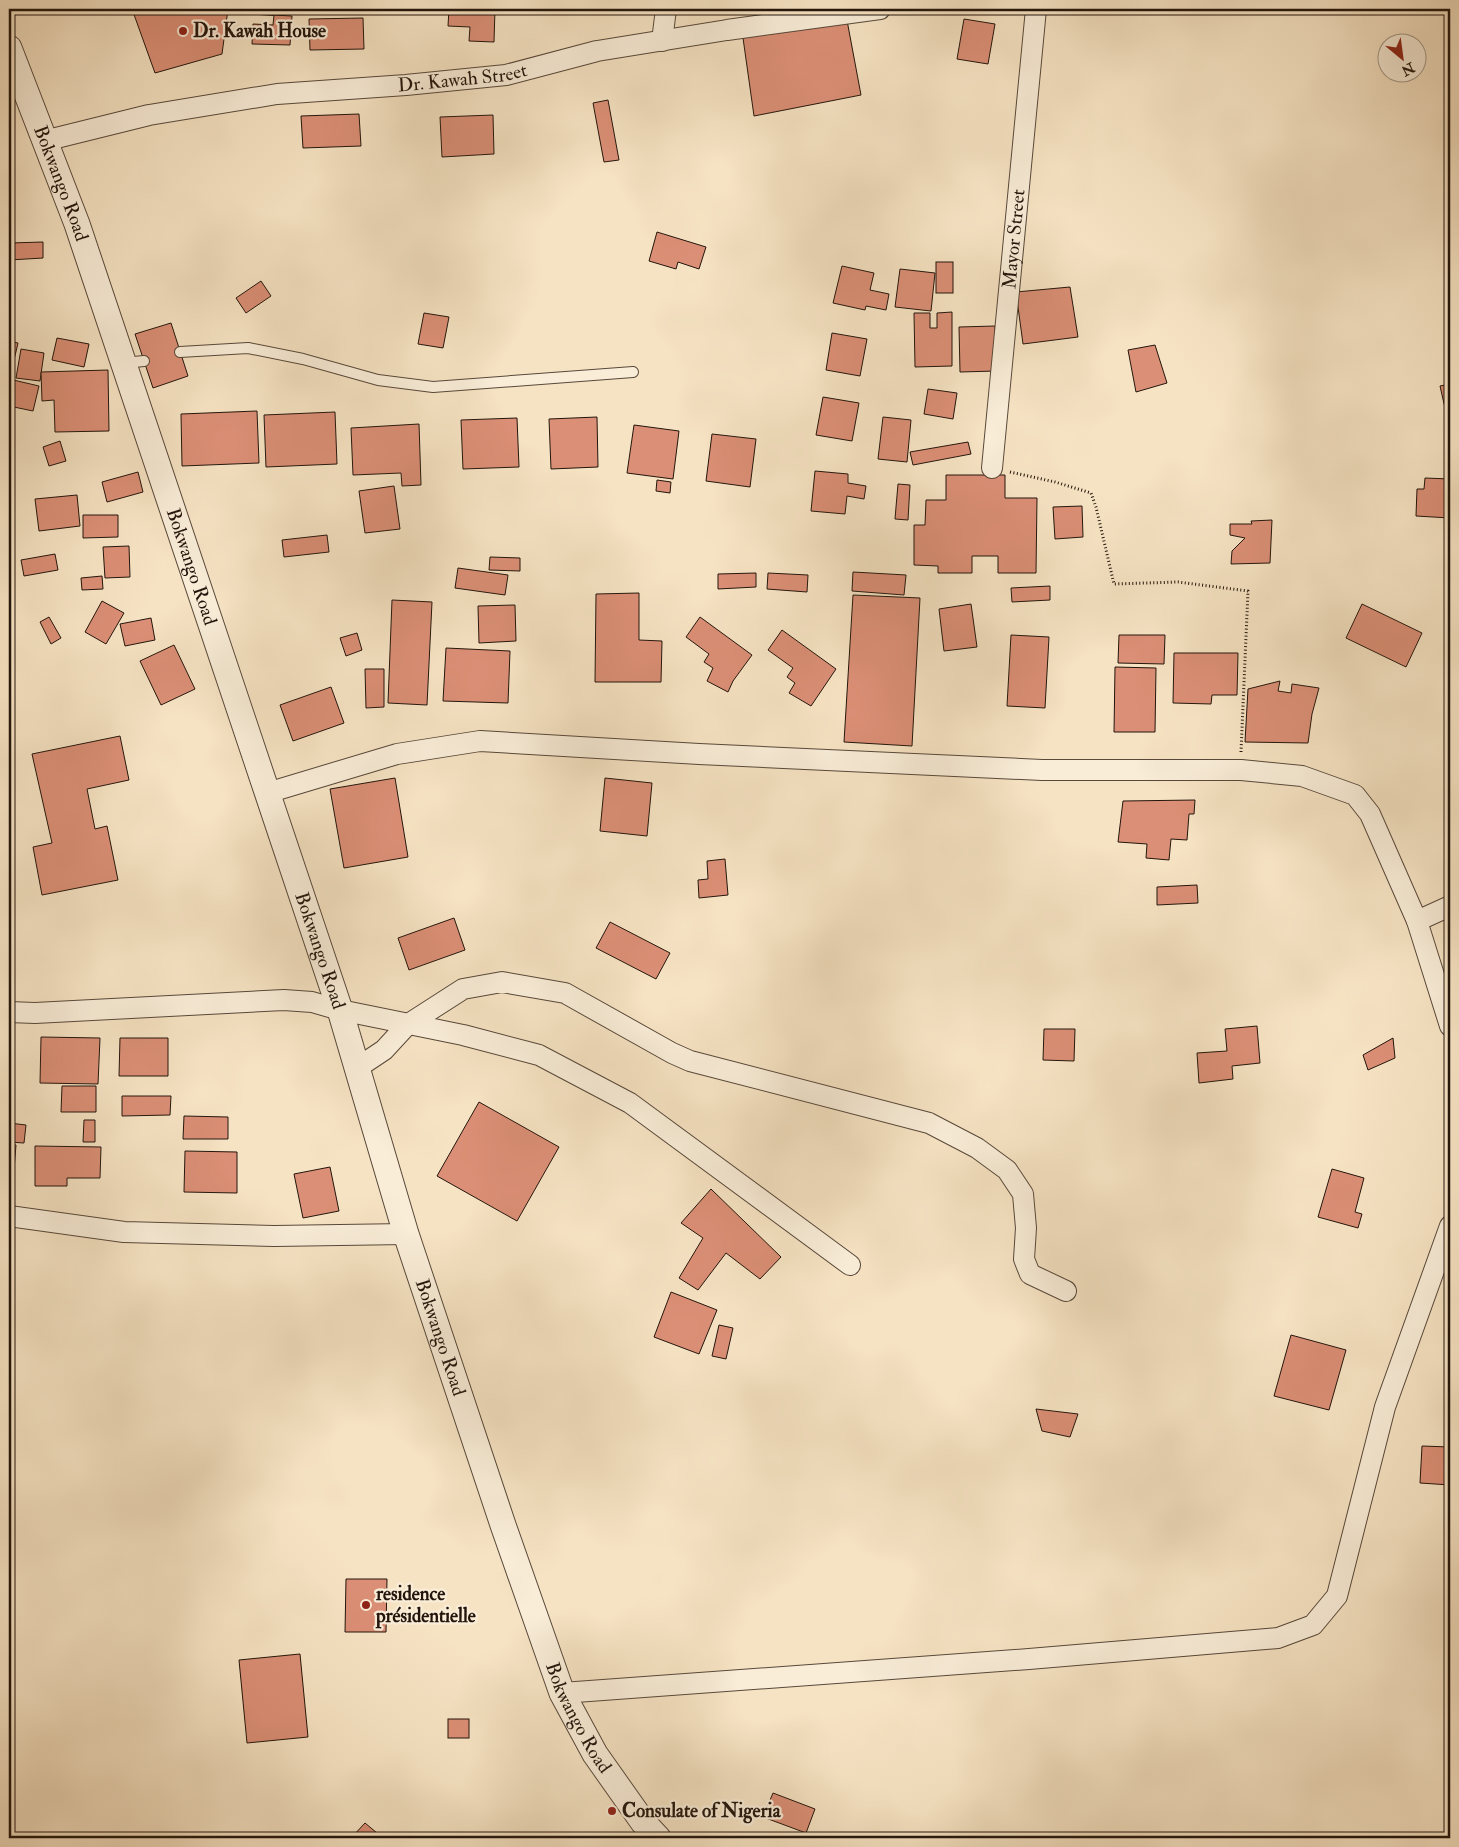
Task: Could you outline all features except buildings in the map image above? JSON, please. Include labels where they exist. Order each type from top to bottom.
[{"type":"street","points":[[662,41],[666,9]]},
{"type":"street","name":"Dr. Kawah Street","points":[[44,141],[149,115],[277,94],[406,85],[506,75],[597,51],[880,9]]},
{"type":"street","name":"Mayor Street","points":[[992,468],[1036,9]]},
{"type":"street","name":"Bokwango Road","points":[[9,48],[77,224],[134,362],[267,793],[340,1010],[406,1234],[503,1525],[562,1693],[595,1754],[643,1822],[658,1838]]},
{"type":"street","points":[[267,793],[397,754],[480,742],[709,755],[1042,770],[1241,770],[1302,776],[1355,795],[1370,814],[1417,921],[1450,1026]]},
{"type":"street","points":[[1417,921],[1450,906]]},
{"type":"street","points":[[357,1068],[384,1050],[407,1025],[463,989],[502,982],[565,993],[672,1053],[690,1061],[929,1123],[977,1148],[1007,1170],[1023,1194],[1026,1228],[1024,1259],[1030,1274],[1066,1291]]},
{"type":"street","points":[[9,1012],[35,1013],[284,1000],[312,1002],[407,1025],[463,1035],[538,1055],[630,1102],[850,1265]]},
{"type":"street","points":[[9,1216],[124,1232],[274,1236],[406,1234]]},
{"type":"street","points":[[562,1693],[1039,1658],[1278,1638],[1313,1625],[1337,1596],[1385,1407],[1450,1226]]},
{"type":"lane","points":[[180,352],[248,348],[303,359],[378,380],[433,387],[632,372]]},
{"type":"path","points":[[992,468],[1055,482],[1091,493],[1114,584],[1178,582],[1248,590],[1241,770]]},
{"type":"place","name":"Dr. Kawah House","points":[[183,31]]},
{"type":"place","name":"residence présidentielle","points":[[366,1605]]},
{"type":"place","name":"Consulate of Nigeria","points":[[612,1811]]}]
